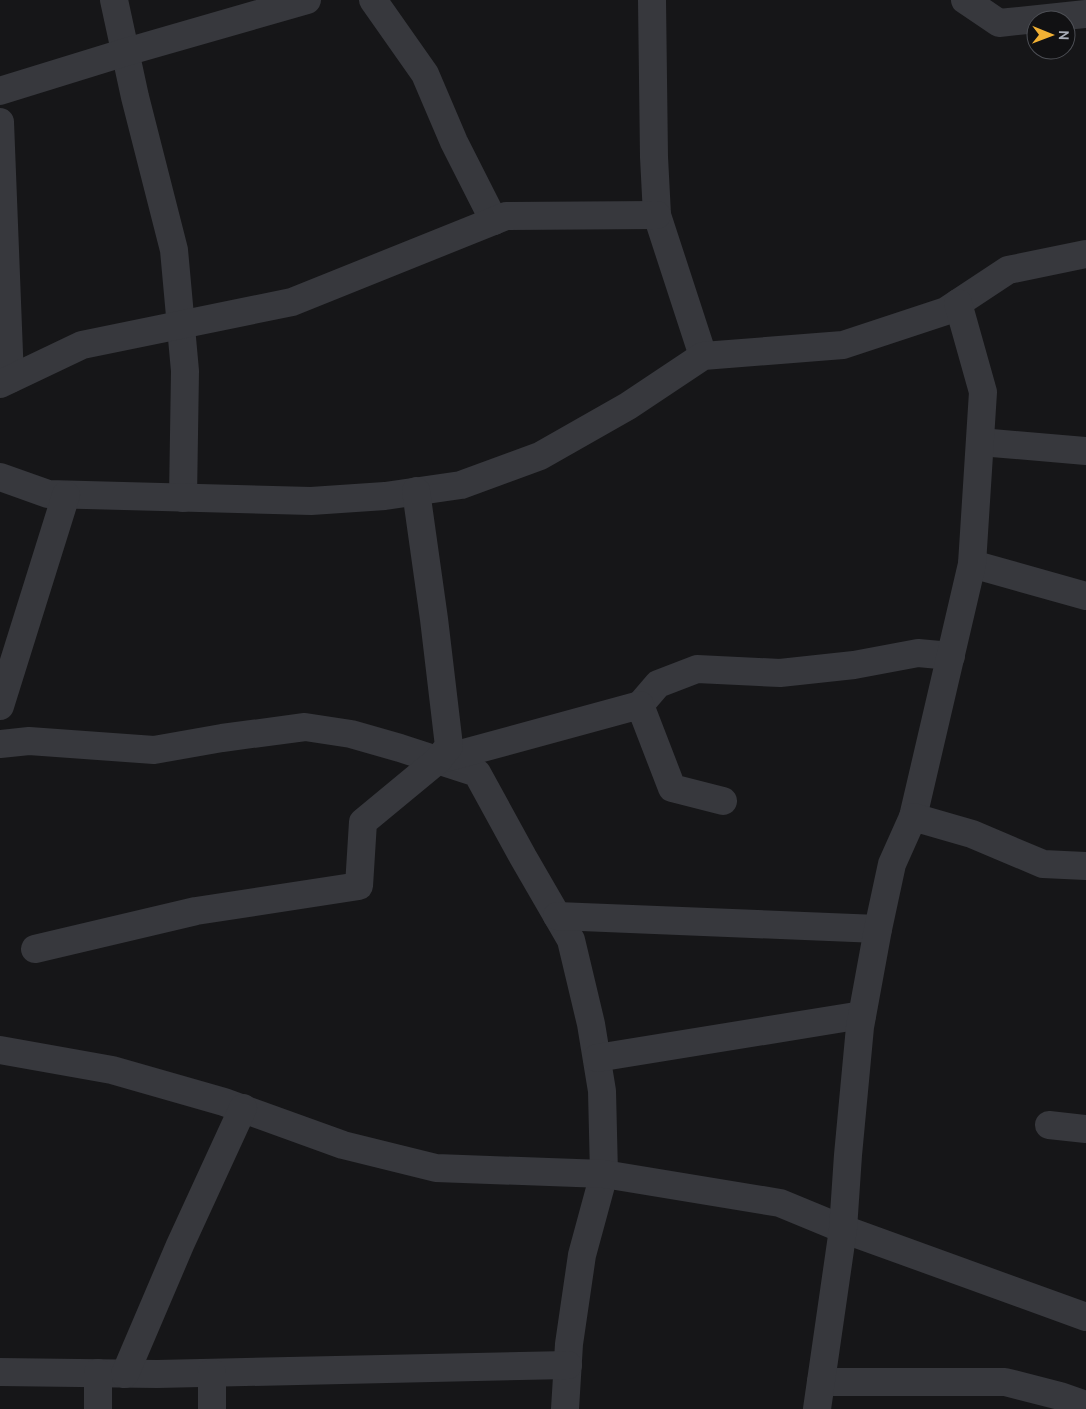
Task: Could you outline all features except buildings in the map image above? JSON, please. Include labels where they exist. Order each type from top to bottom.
[{"type":"street","points":[[114,0],[174,250],[185,371],[183,498]]},
{"type":"street","points":[[0,91],[126,52],[307,0]]},
{"type":"street","points":[[373,0],[425,74],[454,142],[494,221]]},
{"type":"street","points":[[652,0],[657,215],[703,356]]},
{"type":"street","points":[[973,3],[1000,23],[1086,14]]},
{"type":"street","points":[[0,122],[5,382],[82,345],[292,302],[506,216],[657,215]]},
{"type":"street","points":[[0,477],[48,494],[311,502],[385,496],[461,485],[540,456],[628,406],[703,356],[843,345],[946,312],[1008,270],[1086,254]]},
{"type":"street","points":[[817,1409],[844,1229],[848,1156],[862,1015],[892,864],[913,816],[972,564],[983,392],[958,303]]},
{"type":"street","points":[[980,442],[1086,451]]},
{"type":"street","points":[[35,949],[196,910],[359,886],[363,822],[438,760],[449,746],[416,492]]},
{"type":"street","points":[[0,706],[66,495]]},
{"type":"street","points":[[972,564],[1086,596]]},
{"type":"street","points":[[438,760],[640,705],[658,684],[697,669],[780,673],[854,665],[918,653],[951,656]]},
{"type":"street","points":[[640,705],[672,788],[723,801]]},
{"type":"street","points":[[0,744],[29,740],[154,750],[222,738],[305,727],[351,734],[477,773],[571,940],[591,1024],[602,1091],[604,1174],[582,1256],[569,1344],[565,1409]]},
{"type":"street","points":[[913,816],[972,834],[1043,864],[1086,866]]},
{"type":"street","points":[[557,916],[878,929]]},
{"type":"street","points":[[597,1058],[862,1015]]},
{"type":"street","points":[[0,1050],[112,1070],[243,1108],[343,1145],[436,1168],[604,1174],[780,1203],[844,1229],[1086,1317]]},
{"type":"street","points":[[125,1374],[180,1245],[243,1108]]},
{"type":"street","points":[[1049,1125],[1086,1129]]},
{"type":"street","points":[[0,1372],[212,1373],[568,1365]]},
{"type":"street","points":[[98,1373],[98,1409]]},
{"type":"street","points":[[212,1373],[212,1409]]},
{"type":"street","points":[[821,1382],[1005,1382],[1055,1403],[1086,1405]]}]
